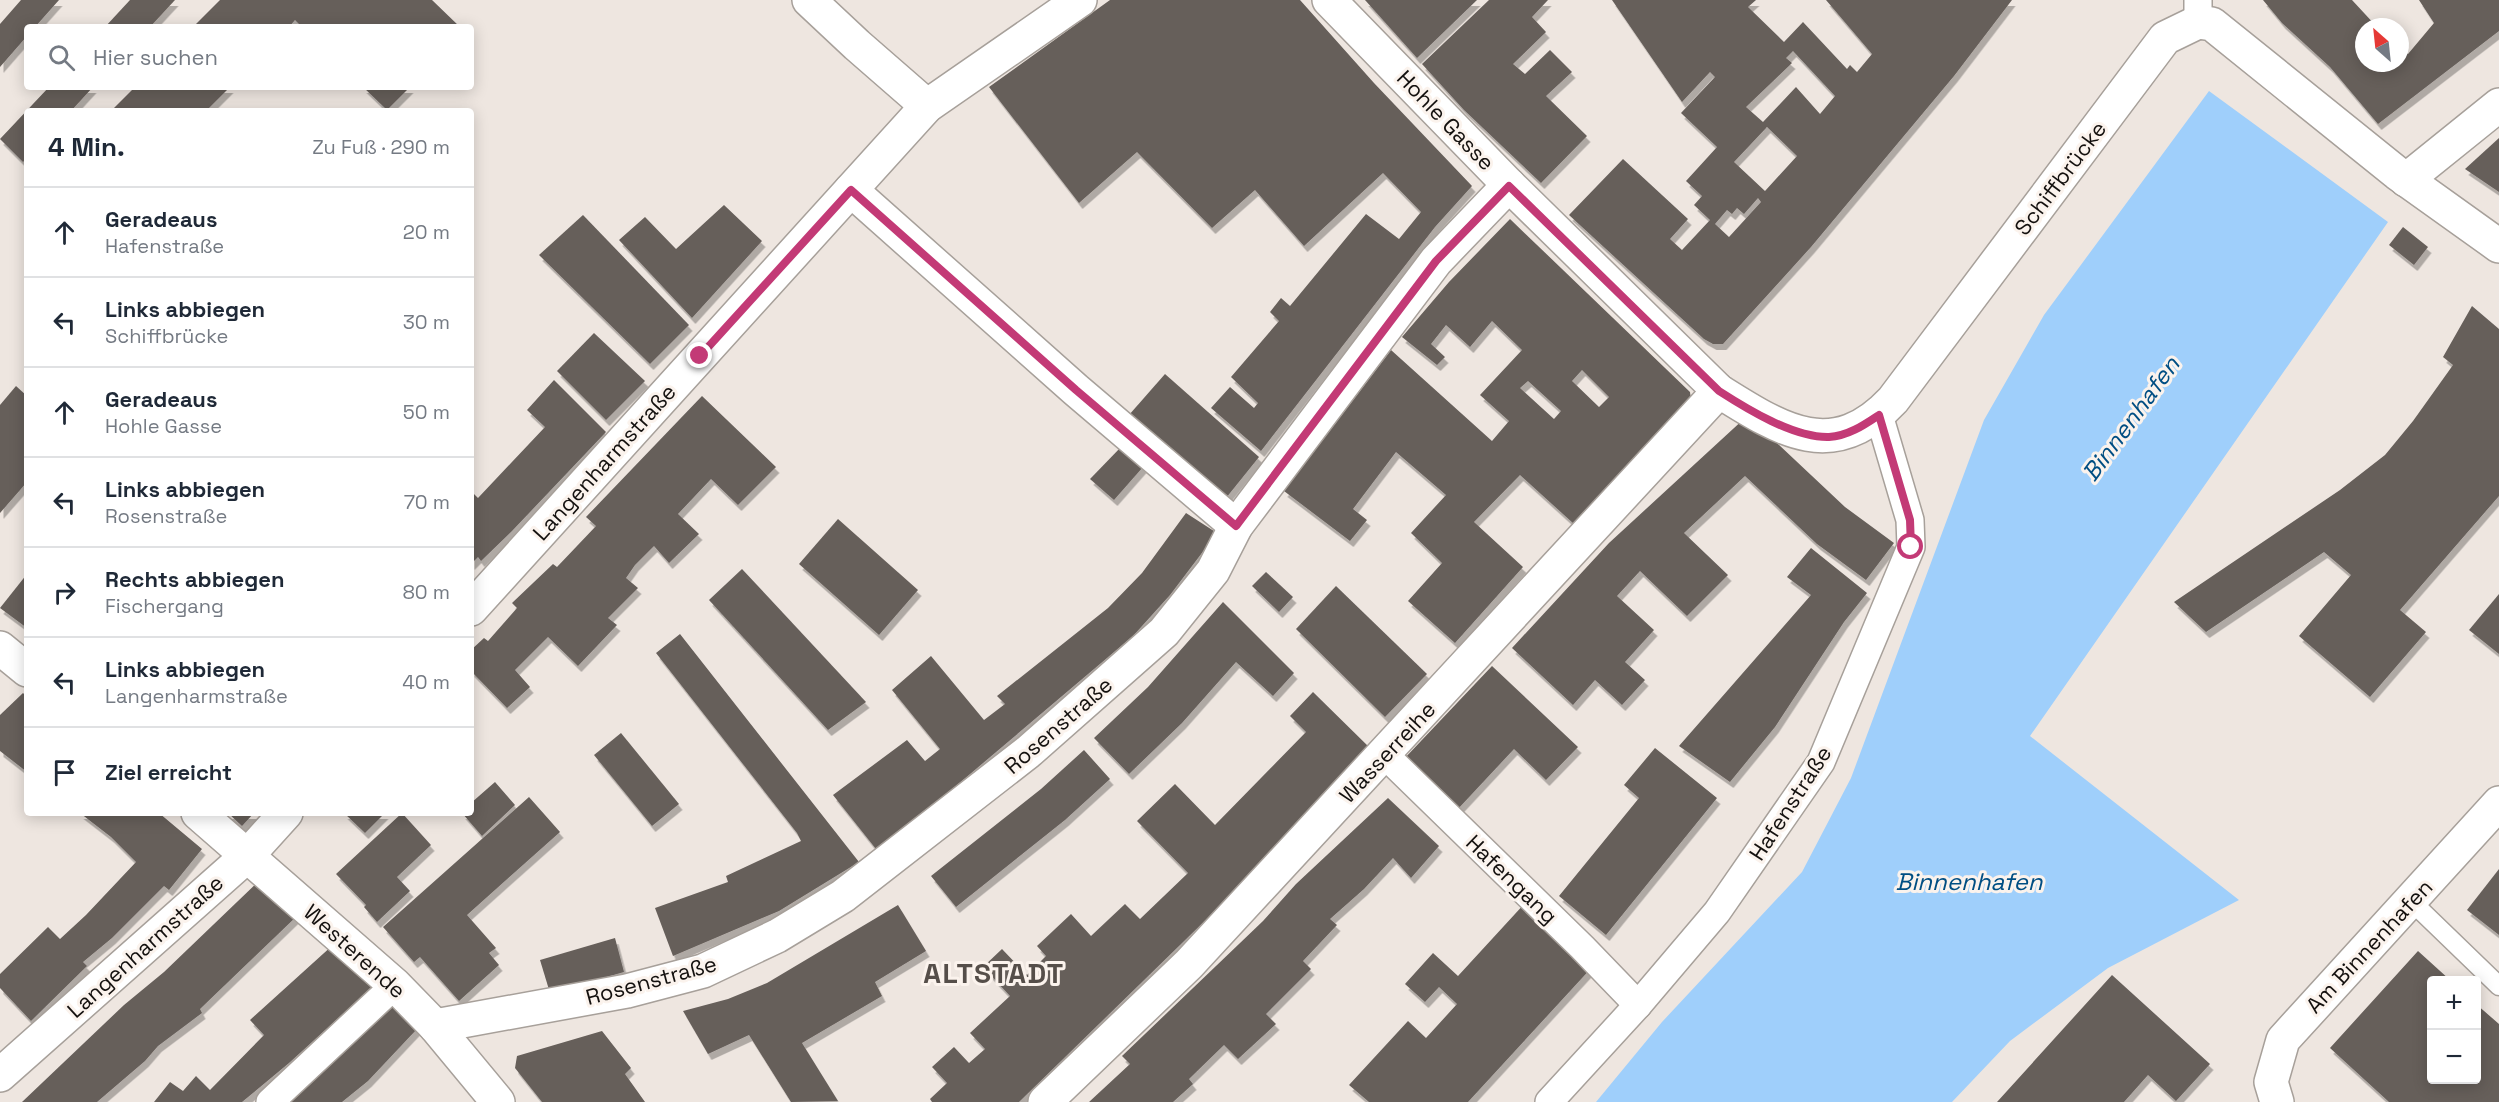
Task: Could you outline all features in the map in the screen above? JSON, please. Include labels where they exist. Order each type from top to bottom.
[{"type":"street","points":[[809,0],[927,106]]},
{"type":"street","name":"Langenharmstraße","points":[[474,606],[927,106],[1080,0]]},
{"type":"street","name":"Hohle Gasse","points":[[1329,0],[1509,186],[1719,391]]},
{"type":"street","name":"Schiffbrücke","points":[[1719,391],[1747,409],[1811,436],[1831,437],[1857,430],[1879,415],[1900,391],[2165,38],[2198,11],[2406,180],[2499,246]]},
{"type":"street","points":[[2406,180],[2499,105]]},
{"type":"street","name":"Rosenstraße","points":[[435,1026],[627,991],[703,971],[777,936],[843,896],[1028,752],[1164,632],[1213,571],[1236,526],[1436,261],[1509,186]]},
{"type":"street","points":[[851,190],[1076,390],[1236,526]]},
{"type":"street","name":"Wasserreihe","points":[[1045,1102],[1189,964],[1385,755],[1719,391]]},
{"type":"street","name":"Hafenstraße","points":[[1549,1102],[1638,1005],[1717,912],[1821,762],[1911,547],[1910,520],[1879,415]]},
{"type":"street","points":[[0,648],[24,668]]},
{"type":"street","name":"Hafengang","points":[[1385,755],[1582,947],[1638,1005]]},
{"type":"street","name":"Am Binnenhafen","points":[[2277,1102],[2271,1082],[2283,1040],[2499,803]]},
{"type":"street","name":"Westerende","points":[[202,816],[395,985],[435,1026],[498,1102]]},
{"type":"street","name":"Langenharmstraße","points":[[0,1074],[248,855],[283,816]]},
{"type":"street","points":[[270,1102],[395,985]]},
{"type":"lane","points":[[2411,901],[2499,986]]},
{"type":"water","name":"Binnenhafen","points":[[2209,91],[2388,222],[2030,736],[2239,900],[2108,968],[2010,1041],[1952,1102],[1596,1102],[1662,1022],[1802,872],[1851,778],[1984,420],[2044,315]]},
{"type":"building","points":[[21,0],[59,0],[38,24],[24,24],[24,39],[0,67],[0,24]]},
{"type":"building","points":[[130,0],[175,0],[153,24],[108,24]]},
{"type":"building","points":[[220,0],[432,0],[457,24],[299,24],[295,20],[292,24],[196,24]]},
{"type":"building","points":[[1110,0],[1300,0],[1374,83],[1472,186],[1435,227],[1261,451],[1211,408],[1230,387],[1254,408],[1258,403],[1231,377],[1279,321],[1270,312],[1281,298],[1290,306],[1366,214],[1399,239],[1421,212],[1383,173],[1304,246],[1255,190],[1212,228],[1137,152],[1079,203],[989,87]]},
{"type":"building","points":[[1365,0],[1477,0],[1417,58]]},
{"type":"building","points":[[1489,0],[1548,0],[1532,17],[1546,32],[1513,64],[1525,74],[1550,50],[1572,72],[1546,96],[1587,136],[1541,183],[1464,110],[1422,64]]},
{"type":"building","points":[[1612,0],[1756,0],[1748,7],[1784,42],[1803,22],[1847,69],[1850,65],[1857,72],[1872,54],[1826,0],[2012,0],[1954,76],[1811,247],[1723,344],[1713,344],[1704,339],[1569,215],[1623,159],[1688,219],[1670,239],[1682,250],[1710,220],[1694,205],[1702,196],[1686,181],[1717,147],[1681,113],[1715,77],[1710,72],[1682,102]],"holes":[[[1793,51],[1835,96],[1820,114],[1796,87],[1763,122],[1746,107],[1792,63],[1786,58]],[[1767,127],[1797,156],[1765,191],[1734,162]],[[1758,198],[1761,202],[1729,237],[1715,224],[1727,210],[1732,214],[1737,208],[1744,214]]]},
{"type":"building","points":[[2263,0],[2352,0],[2369,18],[2355,18],[2355,72],[2409,72],[2409,53],[2434,23],[2419,0],[2499,0],[2499,31],[2378,124],[2330,67],[2282,23]]},
{"type":"building","points":[[46,90],[90,90],[74,108],[29,108]]},
{"type":"building","points":[[132,90],[227,90],[209,108],[114,108]]},
{"type":"building","points":[[366,90],[407,90],[389,108],[385,108]]},
{"type":"building","points":[[24,114],[24,161],[0,139]]},
{"type":"building","points":[[2499,138],[2499,192],[2465,169]]},
{"type":"building","points":[[724,205],[762,241],[692,318],[619,240],[645,217],[676,249]]},
{"type":"building","points":[[583,215],[689,325],[650,364],[539,255]]},
{"type":"building","points":[[1510,219],[1690,392],[1691,400],[1574,524],[1520,475],[1474,522],[1523,567],[1455,643],[1408,601],[1442,563],[1411,533],[1446,495],[1396,452],[1353,509],[1367,520],[1350,541],[1284,491],[1391,350],[1492,441],[1509,421],[1480,395],[1522,350],[1492,321],[1470,347],[1446,325],[1431,344],[1445,357],[1437,365],[1402,337],[1449,282]],"holes":[[[1582,370],[1609,397],[1599,407],[1572,381]],[[1528,381],[1561,411],[1554,419],[1520,388]]]},
{"type":"building","points":[[2403,227],[2428,247],[2414,265],[2389,245]]},
{"type":"building","points":[[2472,306],[2499,329],[2499,496],[2400,610],[2426,632],[2370,697],[2299,636],[2351,575],[2324,552],[2206,632],[2174,602],[2340,490],[2385,455],[2413,421],[2453,365],[2443,357]]},
{"type":"building","points":[[594,333],[645,381],[606,420],[557,371]]},
{"type":"building","points":[[1165,374],[1259,457],[1226,498],[1129,415]]},
{"type":"building","points":[[554,380],[606,432],[512,531],[481,561],[478,557],[474,561],[474,494],[478,498],[545,427],[527,410]]},
{"type":"building","points":[[16,386],[24,393],[24,485],[0,513],[0,405]]},
{"type":"building","points":[[702,396],[776,467],[738,505],[711,479],[678,514],[699,534],[669,563],[654,546],[635,565],[626,578],[638,588],[608,618],[617,625],[578,666],[548,637],[515,670],[530,687],[507,708],[474,674],[474,647],[484,638],[488,641],[517,608],[512,603],[553,564],[557,567],[596,526],[586,517]]},
{"type":"building","points":[[1746,417],[1845,507],[1894,543],[1866,580],[1817,544],[1745,476],[1684,533],[1728,575],[1687,616],[1640,571],[1617,596],[1654,630],[1625,662],[1645,680],[1622,705],[1595,680],[1573,705],[1512,648],[1609,543]]},
{"type":"building","points":[[1121,447],[1143,467],[1114,500],[1090,479]]},
{"type":"building","points":[[1186,513],[1217,533],[1170,595],[1133,636],[950,791],[876,849],[833,795],[907,740],[925,761],[940,749],[892,690],[931,656],[984,720],[1005,704],[997,696],[1108,608],[1142,573]]},
{"type":"building","points":[[838,519],[918,590],[879,635],[799,564]]},
{"type":"building","points":[[1811,548],[1867,593],[1844,622],[1775,727],[1730,782],[1679,746],[1811,595],[1787,577]]},
{"type":"building","points":[[742,569],[866,702],[828,730],[709,600]]},
{"type":"building","points":[[1266,572],[1293,597],[1279,612],[1252,586]]},
{"type":"building","points":[[24,578],[24,626],[0,608]]},
{"type":"building","points":[[1336,586],[1427,674],[1385,717],[1296,629]]},
{"type":"building","points":[[2499,594],[2499,654],[2469,630]]},
{"type":"building","points":[[1223,602],[1294,673],[1273,696],[1236,662],[1182,723],[1129,774],[1094,738],[1148,687]]},
{"type":"building","points":[[680,634],[859,862],[779,911],[673,956],[655,908],[728,882],[726,876],[801,841],[656,653]]},
{"type":"building","points":[[1492,666],[1578,747],[1546,780],[1514,749],[1457,810],[1403,760]]},
{"type":"building","points":[[1313,692],[1371,749],[1220,906],[1019,1102],[932,1102],[930,1099],[947,1083],[932,1067],[954,1047],[969,1063],[985,1049],[970,1033],[1010,996],[983,967],[1002,949],[1027,975],[1046,956],[1037,946],[1071,914],[1091,936],[1125,904],[1140,919],[1188,873],[1137,821],[1175,784],[1215,825],[1306,732],[1290,716]]},
{"type":"building","points":[[24,694],[24,770],[0,751],[0,715]]},
{"type":"building","points":[[621,733],[679,804],[652,826],[594,755]]},
{"type":"building","points":[[1655,748],[1717,798],[1606,935],[1559,896],[1639,798],[1624,785]]},
{"type":"building","points":[[1084,750],[1110,779],[1065,820],[956,907],[931,876],[1041,789]]},
{"type":"building","points":[[495,782],[515,805],[482,836],[465,816],[474,816],[474,800]]},
{"type":"building","points":[[529,797],[560,832],[467,915],[496,948],[489,953],[499,965],[459,1001],[420,957],[414,962],[383,927]]},
{"type":"building","points":[[1388,798],[1439,846],[1411,878],[1393,858],[1364,889],[1330,919],[1337,925],[1303,961],[1311,969],[1266,1014],[1276,1024],[1238,1059],[1224,1045],[1189,1079],[1193,1084],[1173,1102],[1089,1102],[1130,1064],[1122,1056],[1263,921],[1296,884]]},
{"type":"building","points":[[84,816],[163,816],[202,849],[169,890],[164,886],[112,938],[83,962],[87,966],[31,1021],[0,988],[0,974],[48,927],[60,939],[136,862],[111,837]]},
{"type":"building","points":[[231,816],[251,816],[242,826]]},
{"type":"building","points":[[347,816],[382,816],[365,833]]},
{"type":"building","points":[[399,816],[405,816],[431,845],[397,877],[410,891],[377,922],[364,907],[366,905],[336,874]]},
{"type":"building","points":[[2499,869],[2499,935],[2467,910]]},
{"type":"building","points":[[262,878],[298,915],[200,1009],[202,1013],[158,1046],[145,1061],[97,1102],[22,1102],[124,1005],[164,972]]},
{"type":"building","points":[[1526,902],[1594,965],[1468,1102],[1369,1102],[1349,1085],[1408,1021],[1426,1038],[1457,1004],[1439,987],[1425,1002],[1405,984],[1433,953],[1458,976]]},
{"type":"building","points":[[898,905],[926,951],[875,982],[882,996],[802,1043],[838,1101],[791,1102],[749,1035],[708,1054],[683,1011],[728,999],[767,983]]},
{"type":"building","points":[[615,938],[624,972],[550,993],[540,960]]},
{"type":"building","points":[[334,944],[376,984],[289,1063],[242,1102],[154,1102],[170,1082],[183,1091],[196,1076],[210,1090],[264,1035],[250,1020]]},
{"type":"building","points":[[2418,951],[2446,976],[2427,976],[2427,1084],[2481,1084],[2481,1008],[2499,1024],[2499,1102],[2389,1102],[2330,1048]]},
{"type":"building","points":[[2112,975],[2210,1064],[2176,1101],[2148,1075],[2124,1102],[1997,1102]]},
{"type":"building","points":[[390,999],[417,1029],[368,1081],[342,1102],[280,1102]]},
{"type":"building","points":[[602,1031],[631,1068],[625,1074],[645,1102],[542,1102],[515,1068],[517,1056]]},
{"type":"district","name":"ALTSTADT","points":[[994,973]]},
{"type":"route","points":[[700,356],[851,190],[926,254],[1076,390],[1236,526],[1436,261],[1509,186],[1719,391],[1747,409],[1811,436],[1831,437],[1857,430],[1879,415],[1888,452],[1910,520],[1911,547]]}]
